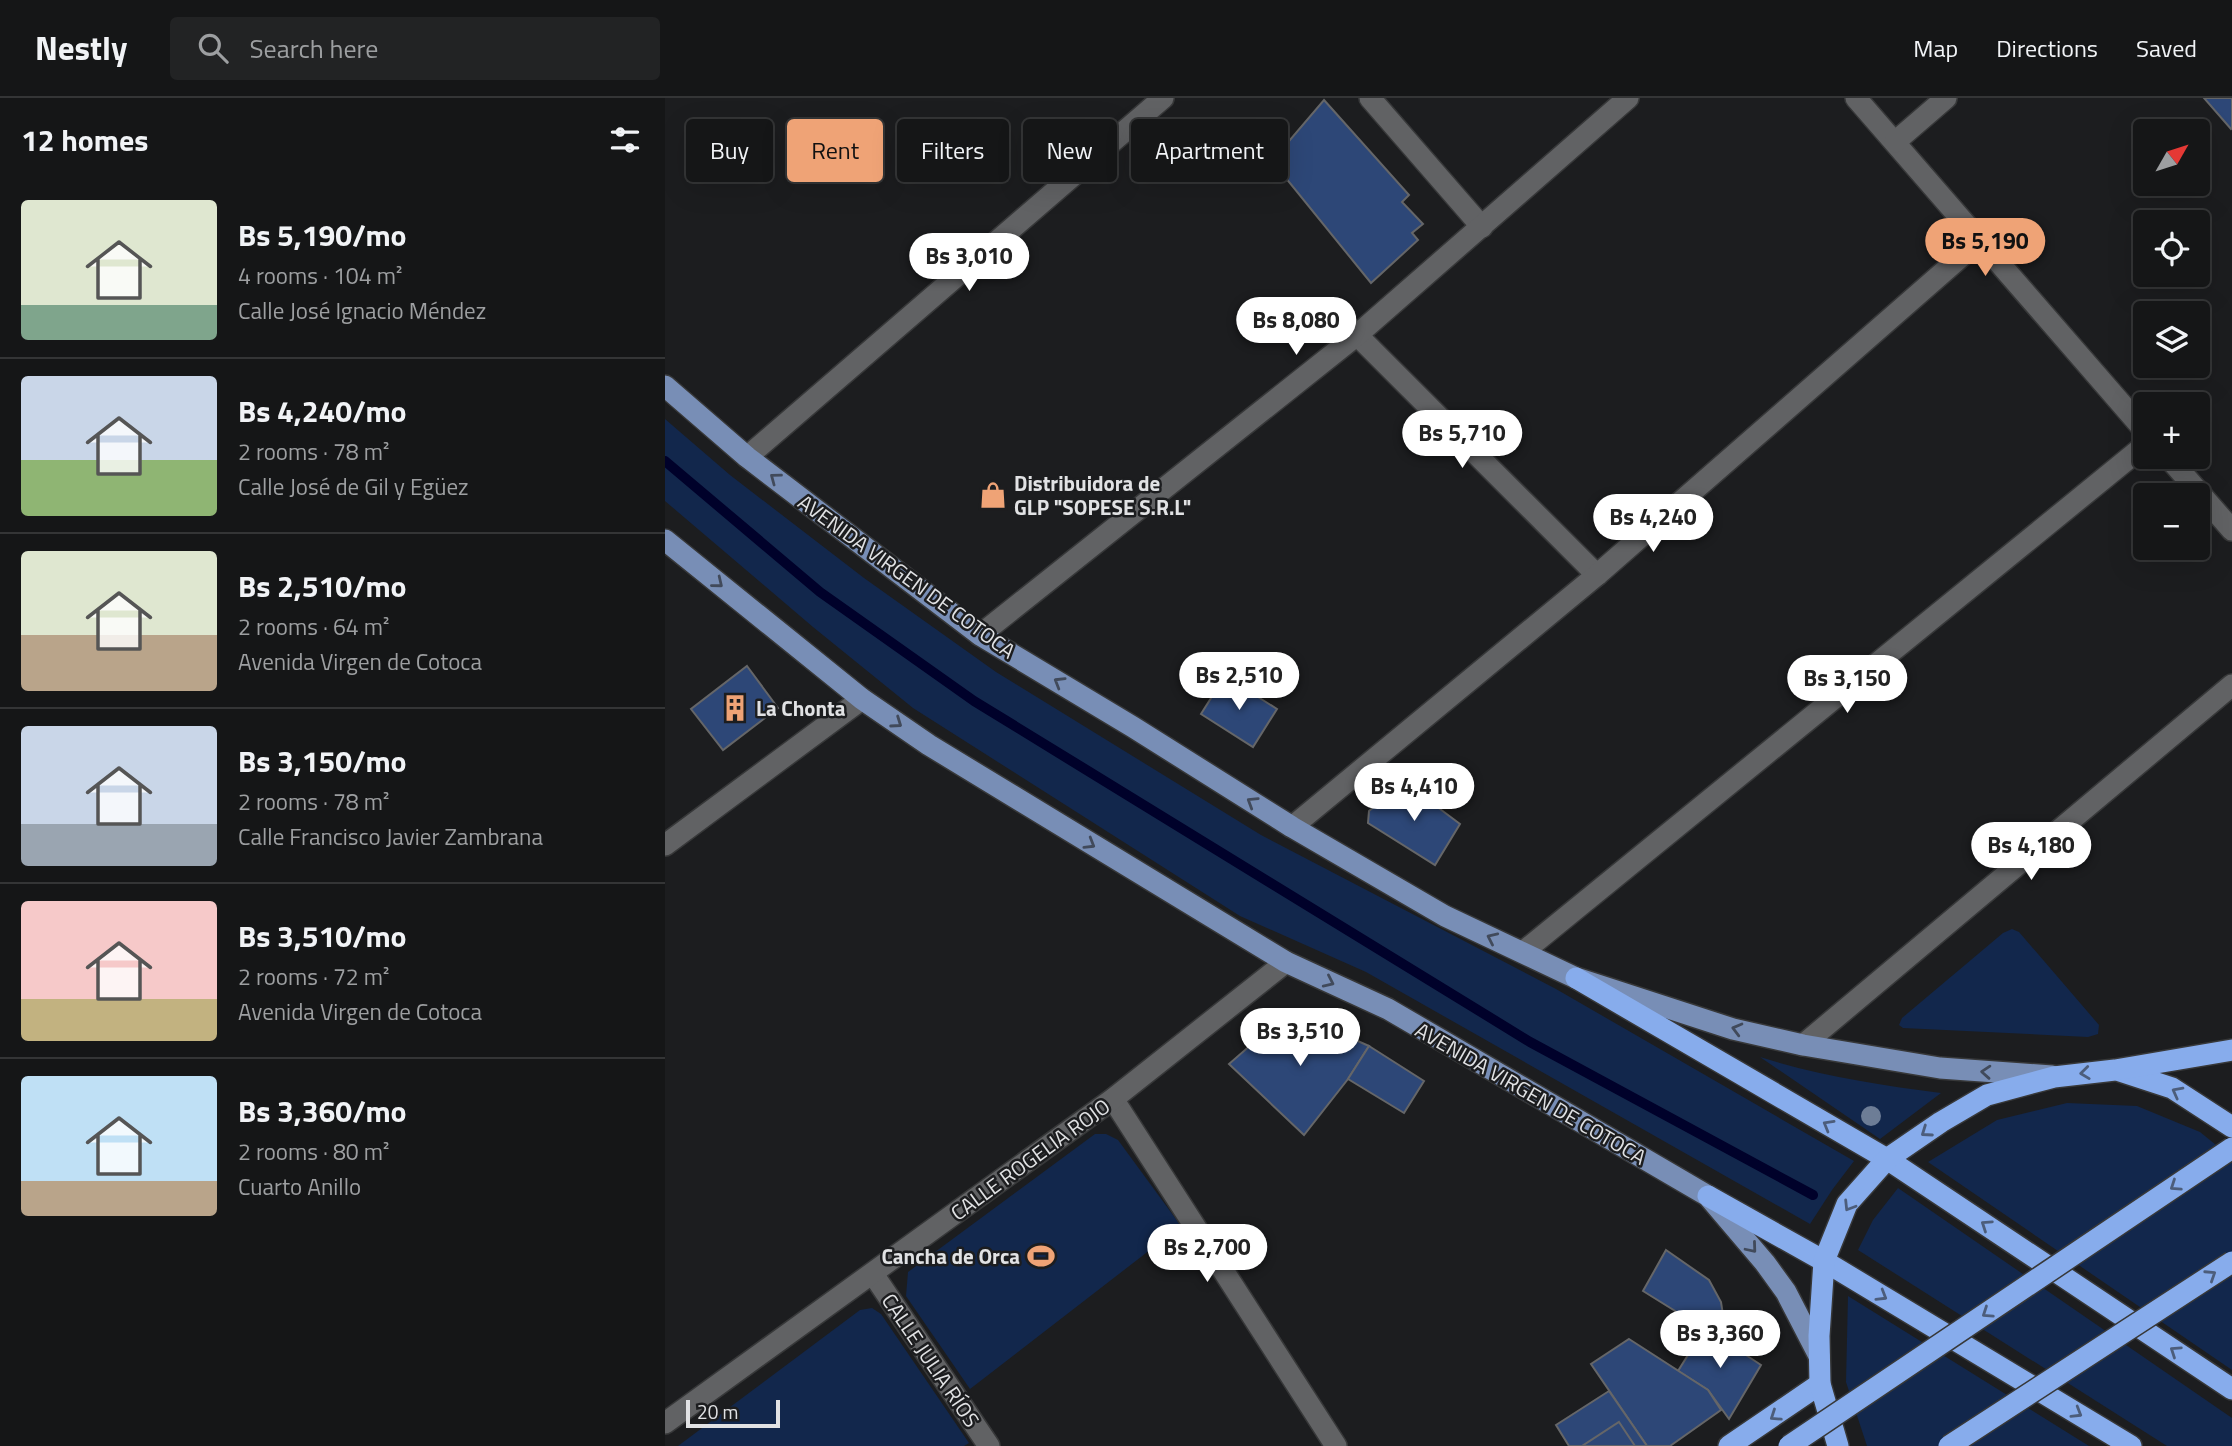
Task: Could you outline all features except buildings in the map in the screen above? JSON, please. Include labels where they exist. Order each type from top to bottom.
[{"type":"highway","points":[[1576,978],[1887,1159],[2232,1389]]},
{"type":"highway","points":[[1838,1446],[1820,1384],[1819,1336],[1824,1261],[1847,1204],[1887,1159],[1987,1095],[2054,1077],[2115,1070],[2232,1049]]},
{"type":"highway","points":[[2115,1070],[2172,1088],[2232,1127]]},
{"type":"highway","points":[[1789,1446],[2232,1147]]},
{"type":"highway","points":[[1708,1196],[1824,1261],[2131,1446]]},
{"type":"highway","points":[[1949,1446],[2232,1262]]},
{"type":"highway","points":[[1729,1446],[1820,1384]]},
{"type":"main road","name":"AVENIDA VIRGEN DE COTOCA","points":[[665,386],[747,457],[980,635],[1292,827],[1445,916],[1576,978],[1733,1029],[1803,1045],[1940,1068],[2054,1077]]},
{"type":"main road","name":"AVENIDA VIRGEN DE COTOCA","points":[[665,540],[862,699],[929,745],[1286,961],[1388,1009],[1708,1196],[1786,1292],[1819,1356]]},
{"type":"street","points":[[747,457],[1163,98]]},
{"type":"street","points":[[1370,98],[1482,227]]},
{"type":"street","points":[[980,635],[1357,335],[1628,98]]},
{"type":"street","points":[[1856,98],[2133,417]]},
{"type":"street","points":[[1895,142],[1946,98]]},
{"type":"street","points":[[1292,827],[1597,575],[1980,240]]},
{"type":"street","points":[[1357,335],[1597,575]]},
{"type":"street","points":[[1523,952],[2133,455]]},
{"type":"street","points":[[2179,469],[2232,530]]},
{"type":"street","points":[[1803,1045],[2232,685]]},
{"type":"street","points":[[665,845],[862,699]]},
{"type":"street","name":"CALLE ROGELIA ROJO","points":[[665,1423],[1113,1099],[1286,961]]},
{"type":"street","points":[[1113,1099],[1336,1446]]},
{"type":"street","name":"CALLE JULIA RÍOS","points":[[873,1274],[989,1446]]},
{"type":"shaded area","points":[[665,419],[730,475],[864,578],[996,672],[1261,835],[1556,989],[1854,1161],[1810,1224],[1366,972],[1240,916],[913,708],[665,501]]},
{"type":"shaded area","points":[[2012,929],[2019,932],[2099,1025],[2098,1034],[2088,1037],[1903,1028],[1899,1025],[1902,1018],[2003,933]]},
{"type":"shaded area","points":[[1760,1057],[1850,1079],[1941,1093],[1880,1139]]},
{"type":"shaded area","points":[[2067,1103],[2137,1106],[2200,1132],[2232,1158],[2232,1370],[1928,1162],[1997,1120]]},
{"type":"shaded area","points":[[1095,1134],[1106,1134],[1118,1140],[1181,1226],[970,1389],[906,1296],[908,1272]]},
{"type":"shaded area","points":[[1898,1188],[2232,1418],[2232,1446],[2167,1446],[1858,1250],[1873,1220]]},
{"type":"shaded area","points":[[1848,1296],[2089,1446],[1867,1446],[1846,1382]]},
{"type":"shaded area","points":[[872,1308],[881,1314],[969,1443],[964,1446],[678,1446],[860,1310]]},
{"type":"waterway","points":[[665,461],[820,592],[974,701],[1530,1042],[1813,1195]]},
{"type":"place","name":"Distribuidora de GLP \"SOPESE S.R.L\"","points":[[993,495]]},
{"type":"place","name":"La Chonta","points":[[735,708]]},
{"type":"place","name":"Cancha de Orca","points":[[1041,1256]]}]
